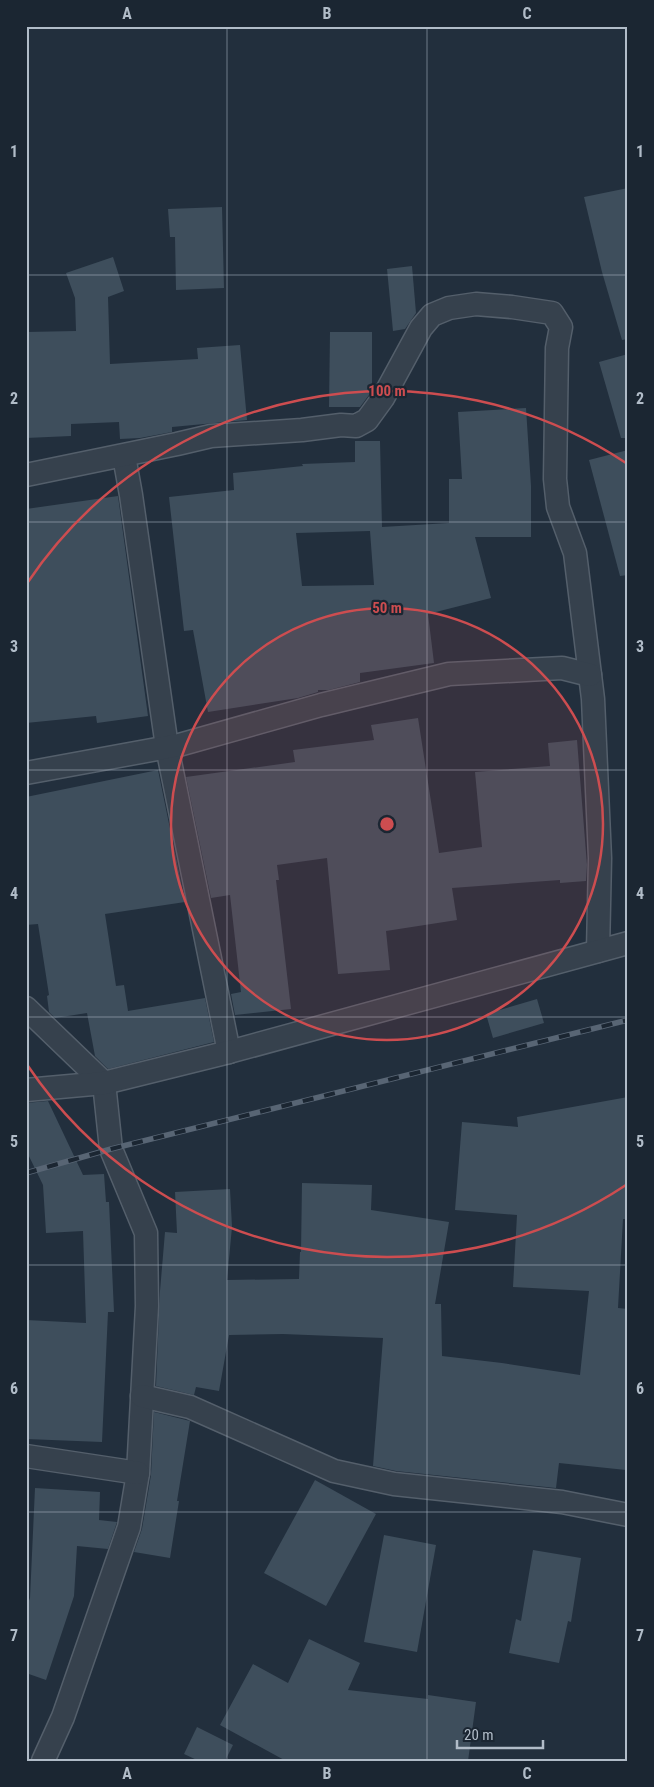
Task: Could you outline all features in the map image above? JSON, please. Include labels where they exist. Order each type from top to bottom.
[{"type":"street","points":[[26,475],[124,456],[211,436],[302,430],[341,425],[356,426],[367,420],[382,398],[421,328],[432,315],[449,308],[476,304],[552,313],[561,327],[557,348],[555,479],[558,507],[575,553],[593,699],[600,858],[598,951]]},
{"type":"street","points":[[124,456],[167,747],[229,1052]]},
{"type":"street","points":[[26,772],[167,747],[320,705],[449,674],[562,668],[590,675]]},
{"type":"street","points":[[26,1090],[104,1083],[229,1052],[628,944]]},
{"type":"street","points":[[26,1008],[104,1083],[111,1149],[146,1233],[148,1306],[138,1473],[129,1527],[63,1717],[44,1761]]},
{"type":"street","points":[[142,1396],[190,1407],[334,1471],[394,1484],[562,1502],[628,1514]]},
{"type":"street","points":[[26,1456],[138,1473]]},
{"type":"building","points":[[628,188],[628,339],[622,340],[602,272],[584,197]]},
{"type":"building","points":[[222,207],[224,288],[176,290],[175,237],[170,237],[168,209]]},
{"type":"building","points":[[113,257],[124,291],[108,297],[110,364],[198,359],[197,348],[240,345],[247,420],[172,427],[172,432],[140,438],[120,439],[119,422],[71,424],[71,436],[26,438],[26,332],[76,331],[75,298],[66,273]]},
{"type":"building","points":[[412,266],[416,313],[405,329],[393,331],[387,269]]},
{"type":"building","points":[[330,332],[372,332],[372,391],[360,407],[329,407]]},
{"type":"building","points":[[628,354],[628,438],[621,438],[599,362]]},
{"type":"building","points":[[526,408],[531,486],[531,537],[475,537],[491,598],[428,614],[434,663],[360,673],[360,682],[329,690],[318,690],[318,692],[298,698],[208,712],[193,630],[184,631],[169,497],[234,490],[233,473],[303,466],[302,464],[355,462],[355,441],[380,441],[382,527],[449,523],[449,479],[462,479],[458,412]],"holes":[[[370,531],[374,585],[302,586],[296,533]]]},
{"type":"building","points":[[628,450],[628,575],[620,576],[589,460]]},
{"type":"building","points":[[118,496],[148,716],[97,723],[96,716],[26,723],[26,509]]},
{"type":"building","points":[[418,718],[439,853],[482,847],[475,772],[550,766],[548,743],[577,740],[587,865],[586,881],[560,883],[560,880],[452,888],[457,920],[386,931],[390,970],[338,974],[327,858],[277,865],[279,880],[276,880],[291,1009],[235,1015],[231,994],[241,992],[230,895],[211,898],[186,777],[295,762],[293,750],[374,740],[371,725]]},
{"type":"building","points":[[158,770],[185,902],[105,914],[116,986],[124,985],[128,1011],[205,998],[214,1042],[108,1069],[95,1056],[87,1013],[55,1018],[49,1012],[47,996],[49,995],[38,924],[26,925],[26,797]]},
{"type":"building","points":[[537,999],[544,1023],[493,1038],[486,1014]]},
{"type":"building","points":[[628,1097],[628,1219],[623,1219],[618,1308],[628,1309],[628,1454],[626,1470],[559,1463],[556,1488],[396,1471],[373,1466],[383,1338],[283,1334],[229,1335],[219,1391],[196,1387],[194,1395],[156,1386],[160,1291],[165,1232],[177,1233],[175,1192],[230,1189],[232,1227],[227,1280],[299,1279],[302,1183],[372,1185],[371,1210],[449,1222],[435,1304],[441,1304],[442,1356],[580,1375],[589,1291],[513,1287],[517,1215],[455,1210],[462,1122],[518,1127],[517,1117]]},
{"type":"building","points":[[48,1101],[83,1175],[104,1174],[106,1202],[109,1202],[114,1312],[108,1312],[102,1442],[26,1439],[26,1320],[86,1323],[83,1231],[46,1233],[43,1185],[26,1150],[26,1103]]},
{"type":"building","points":[[154,1412],[190,1421],[170,1558],[134,1552],[142,1529],[151,1475]]},
{"type":"building","points":[[315,1480],[376,1514],[326,1606],[264,1573]]},
{"type":"building","points":[[35,1488],[100,1492],[99,1520],[117,1522],[108,1549],[77,1546],[74,1596],[46,1680],[26,1673],[26,1609],[30,1598]]},
{"type":"building","points":[[384,1535],[436,1545],[417,1652],[364,1642]]},
{"type":"building","points":[[533,1550],[581,1558],[571,1622],[568,1621],[559,1663],[509,1653],[516,1619],[521,1621]]},
{"type":"building","points":[[309,1639],[360,1663],[348,1690],[428,1699],[428,1695],[476,1702],[468,1761],[286,1761],[220,1725],[253,1664],[288,1683]]},
{"type":"building","points":[[197,1727],[233,1745],[225,1761],[199,1761],[184,1754]]},
{"type":"railway","points":[[26,1173],[111,1149],[628,1020]]}]
